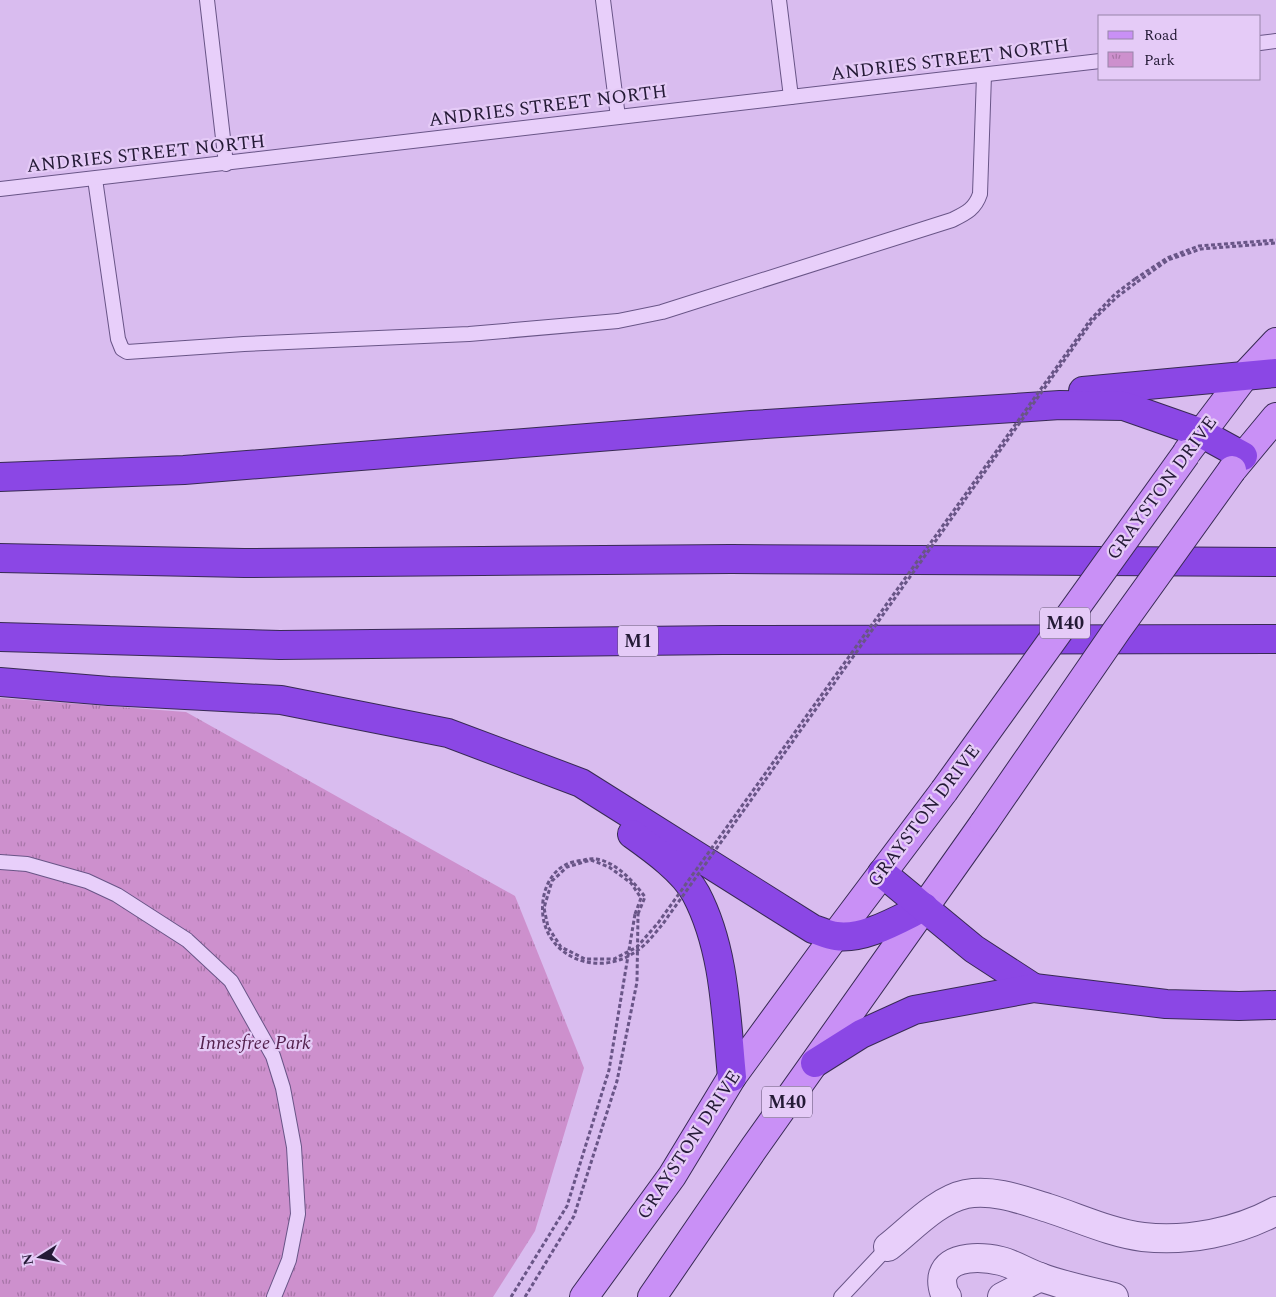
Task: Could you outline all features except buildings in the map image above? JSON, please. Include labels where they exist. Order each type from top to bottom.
[{"type":"highway","points":[[751,425],[1246,374],[1276,373]]},
{"type":"highway","points":[[0,477],[184,470],[751,425],[1060,404],[1124,406],[1193,444],[1238,463]]},
{"type":"highway","points":[[0,558],[244,563],[731,559],[1276,562]]},
{"type":"highway","name":"M1","points":[[0,637],[280,645],[722,640],[1276,639]]},
{"type":"highway","points":[[0,682],[109,691],[281,700],[448,733],[581,783],[813,929],[835,936],[846,936],[868,931],[924,908]]},
{"type":"highway","points":[[448,733],[608,816],[656,851],[695,892],[714,937],[721,974],[732,1077]]},
{"type":"highway","points":[[882,873],[974,949],[1034,988]]},
{"type":"highway","points":[[815,1063],[861,1034],[914,1010],[1034,988],[1166,1004],[1276,1005]]},
{"type":"main road","name":"GRAYSTON DRIVE","points":[[584,1297],[672,1176],[732,1077],[944,791],[1193,444],[1246,374],[1276,342]]},
{"type":"main road","name":"M40","points":[[652,1297],[1117,630],[1238,463],[1276,417]]},
{"type":"street","points":[[888,1247],[954,1198],[976,1193],[990,1192],[1031,1202],[1120,1231],[1142,1236],[1165,1238],[1204,1235],[1243,1226],[1276,1211]]},
{"type":"street","points":[[947,1297],[944,1294],[942,1276],[948,1267],[960,1259],[982,1258],[1002,1261],[1040,1277],[1114,1297]]},
{"type":"street","points":[[1002,1297],[1040,1277]]},
{"type":"lane","points":[[206,0],[226,164]]},
{"type":"lane","points":[[603,0],[618,117]]},
{"type":"lane","points":[[779,0],[791,97]]},
{"type":"lane","points":[[1261,43],[1276,41]]},
{"type":"lane","name":"ANDRIES STREET NORTH","points":[[0,189],[1098,62]]},
{"type":"lane","points":[[96,179],[116,331],[122,348],[127,352],[244,344],[470,334],[618,321],[662,312],[952,220],[967,213],[976,206],[980,194],[984,75]]},
{"type":"lane","points":[[0,862],[27,864],[87,880],[117,895],[187,940],[231,982],[273,1056],[283,1088],[294,1147],[298,1214],[289,1260],[274,1297]]},
{"type":"lane","points":[[841,1297],[888,1247]]},
{"type":"path","points":[[511,1297],[567,1206],[609,1070],[637,914],[641,898],[631,883],[608,867],[591,860],[567,867],[552,881],[544,908],[548,927],[561,946],[585,959],[614,959],[637,947],[658,923],[1091,319],[1115,294],[1167,258],[1200,246],[1276,242]]},
{"type":"path","points":[[525,1297],[574,1216],[617,1081],[637,982],[637,914]]},
{"type":"green space","name":"Innesfree Park","points":[[0,698],[186,712],[515,896],[584,1068],[535,1231],[493,1297],[0,1297]]}]
